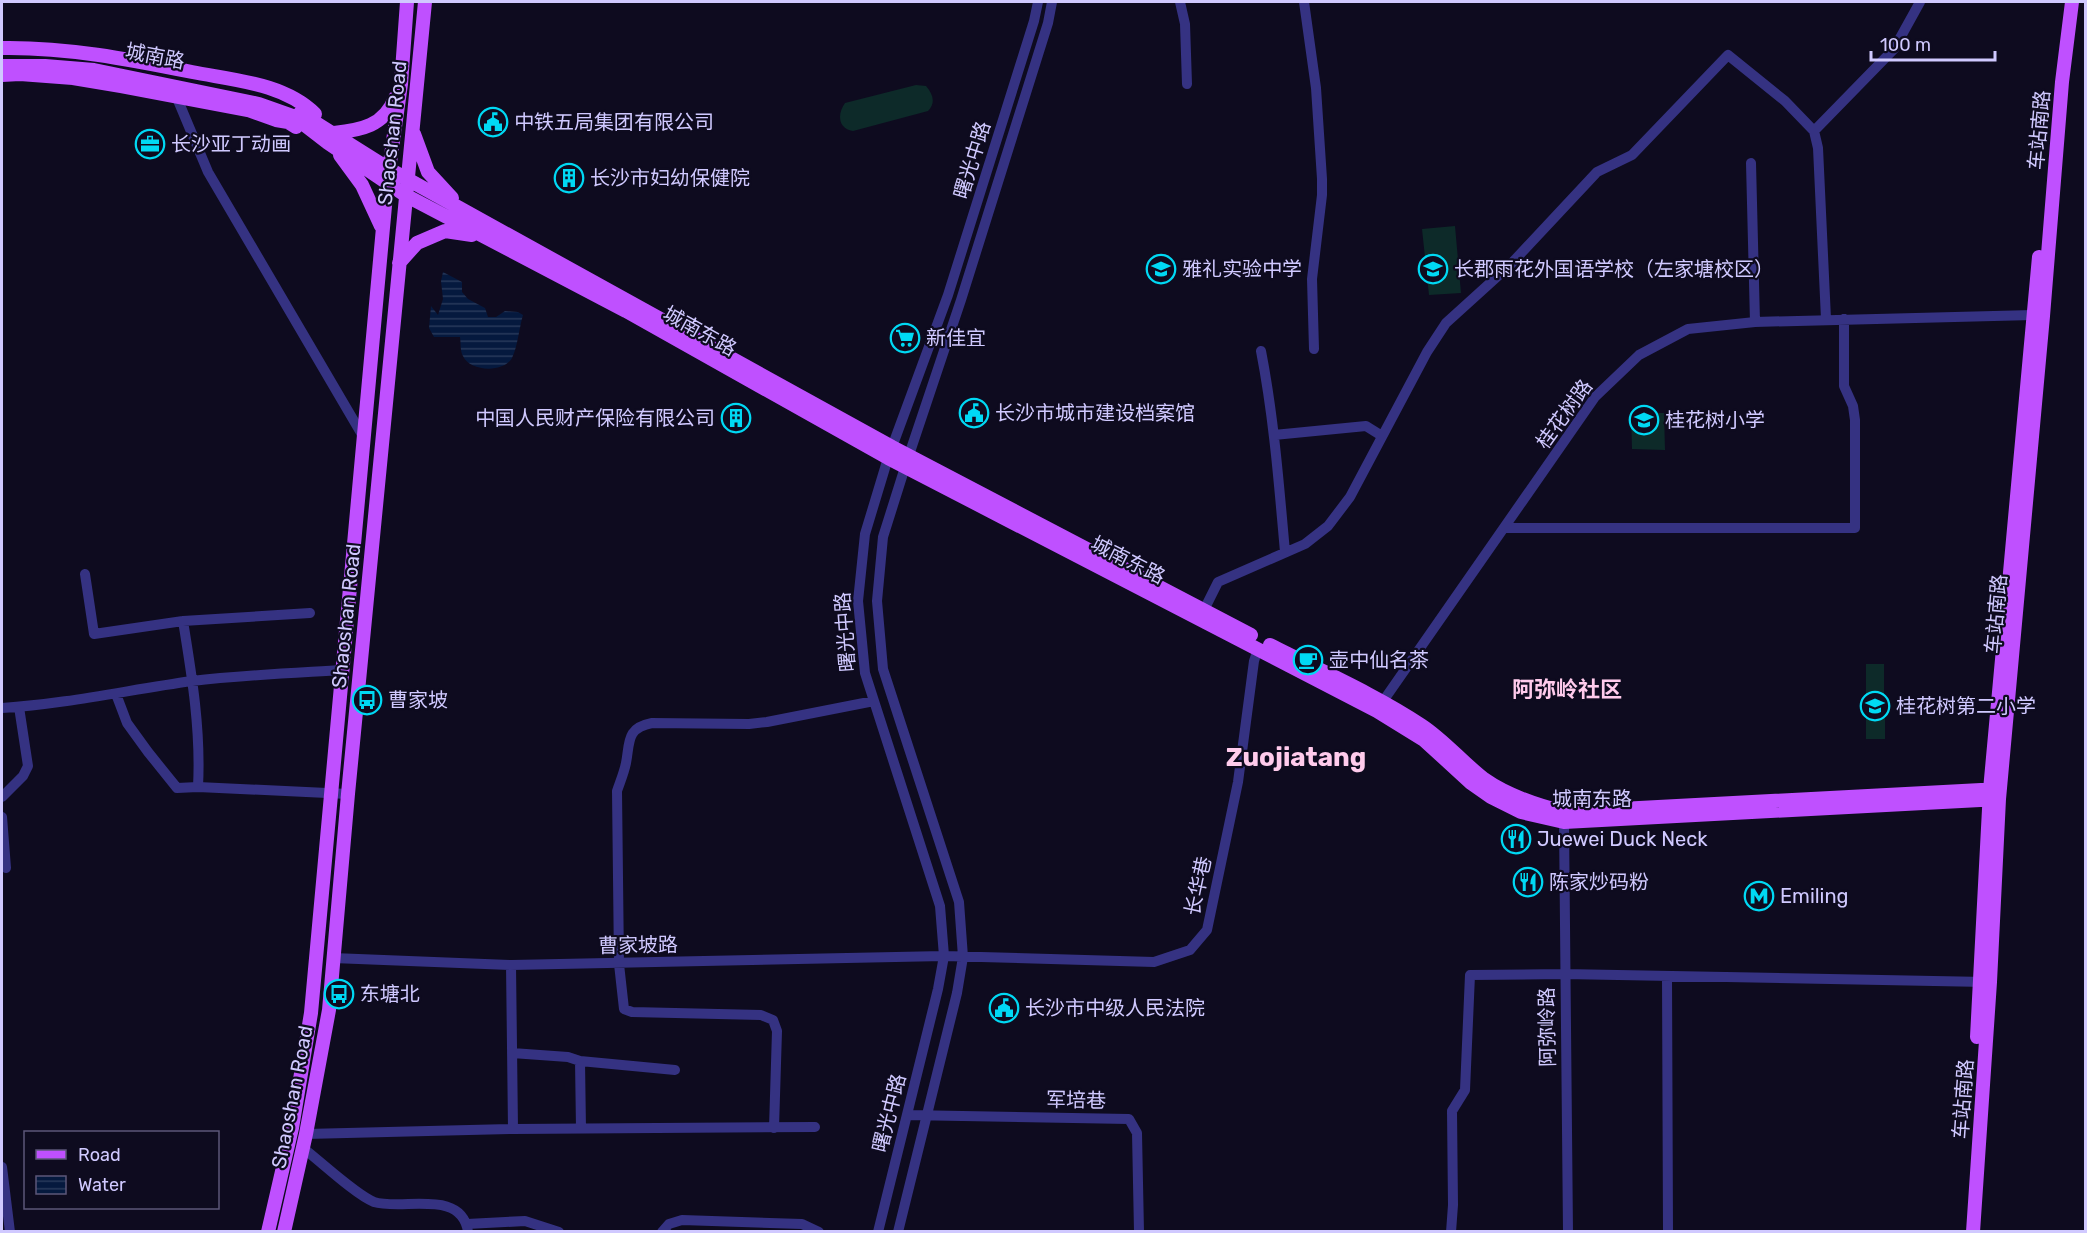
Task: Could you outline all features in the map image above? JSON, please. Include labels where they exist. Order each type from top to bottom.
[{"type":"main road","name":"Shaoshan Road","points":[[268,1232],[292,1128],[311,1013],[387,184],[400,84],[407,2]]},
{"type":"main road","name":"Shaoshan Road","points":[[284,1232],[329,1010],[425,2]]},
{"type":"main road","name":"车站南路","points":[[1973,1232],[1995,794],[2033,315],[2063,2]]},
{"type":"main road","name":"车站南路","points":[[1995,794],[2044,305],[2062,82],[2072,2]]},
{"type":"main road","points":[[2,48],[51,49],[97,54],[245,82],[292,98],[309,109],[332,139],[362,185],[375,211],[383,235]]},
{"type":"main road","name":"城南路","points":[[2,59],[46,58],[96,64],[237,92],[282,104],[295,114]]},
{"type":"main road","points":[[2,66],[45,66],[94,70],[259,104],[295,114]]},
{"type":"main road","points":[[2,75],[73,78],[262,114],[288,122],[304,132],[332,139],[375,124],[393,104],[400,84]]},
{"type":"main road","name":"城南东路","points":[[295,114],[332,139],[387,184],[405,195],[890,453],[1204,610],[1380,707],[1432,746],[1471,783],[1491,797],[1521,812],[1564,822],[1995,794]]},
{"type":"main road","points":[[412,128],[428,172],[462,209]]},
{"type":"main road","name":"城南东路","points":[[332,139],[407,178],[890,453]]},
{"type":"main road","points":[[399,263],[417,243],[445,231],[485,237]]},
{"type":"main road","name":"城南东路","points":[[907,461],[1258,649],[1423,726],[1496,787],[1520,799],[1564,812],[1995,794]]},
{"type":"main road","name":"车站南路","points":[[1965,1232],[1985,981]]},
{"type":"street","name":"曙光中路","points":[[878,1232],[938,989],[944,956],[940,906],[865,673],[858,602],[865,534],[890,453],[948,295],[1031,32],[1038,2]]},
{"type":"street","name":"曙光中路","points":[[898,1232],[957,993],[963,957],[959,902],[884,669],[877,602],[882,548],[907,461],[961,300],[1048,23],[1052,2]]},
{"type":"street","points":[[1180,2],[1185,24],[1187,84]]},
{"type":"street","points":[[1304,2],[1316,88],[1322,179],[1312,279],[1314,349]]},
{"type":"street","points":[[1814,131],[1894,49],[1920,2]]},
{"type":"street","points":[[1204,610],[1218,582],[1305,544],[1328,526],[1350,497],[1426,352],[1446,323],[1510,264],[1597,172],[1632,155],[1728,55],[1785,101],[1814,131],[1818,148],[1826,319]]},
{"type":"street","points":[[177,98],[208,172],[364,438]]},
{"type":"street","points":[[1752,163],[1755,322]]},
{"type":"street","name":"桂花树路","points":[[1380,707],[1595,397],[1639,355],[1688,329],[1755,322],[2033,315]]},
{"type":"street","points":[[1505,528],[1855,528],[1855,420],[1853,406],[1844,386],[1844,318]]},
{"type":"street","points":[[1262,351],[1274,435],[1285,552]]},
{"type":"street","points":[[1274,435],[1366,426],[1382,436]]},
{"type":"street","points":[[85,574],[94,634],[183,621],[310,613]]},
{"type":"street","points":[[183,621],[193,681],[200,750],[198,787]]},
{"type":"street","name":"长华巷","points":[[944,956],[1154,962],[1190,950],[1208,930],[1238,782],[1254,661],[1258,649]]},
{"type":"street","points":[[2,708],[44,705],[193,681],[343,670]]},
{"type":"street","points":[[116,694],[127,723],[177,788],[348,794]]},
{"type":"street","points":[[774,1128],[777,1030],[773,1020],[761,1015],[632,1012],[624,1009],[619,964],[617,792],[624,774],[628,743],[636,729],[641,725],[652,723],[749,724],[874,701]]},
{"type":"street","points":[[2,797],[23,776],[28,766],[19,707]]},
{"type":"street","points":[[2,817],[6,868]]},
{"type":"street","name":"阿弥岭路","points":[[1564,822],[1568,1232]]},
{"type":"street","name":"曹家坡路","points":[[333,958],[511,965],[944,956]]},
{"type":"street","points":[[511,965],[513,1129]]},
{"type":"street","points":[[1450,1232],[1453,1206],[1452,1111],[1465,1090],[1470,975],[1564,974],[1985,981]]},
{"type":"street","points":[[1667,976],[1668,1232]]},
{"type":"street","points":[[512,1053],[568,1057],[579,1061],[675,1070]]},
{"type":"street","points":[[579,1061],[580,1129]]},
{"type":"street","name":"军培巷","points":[[907,1115],[1129,1119],[1137,1133],[1139,1232]]},
{"type":"street","points":[[304,1141],[513,1129],[815,1127]]},
{"type":"street","points":[[304,1141],[363,1196],[375,1202],[444,1205],[458,1212],[467,1228],[525,1221],[559,1232]]},
{"type":"street","points":[[2,1167],[10,1232]]},
{"type":"street","points":[[662,1232],[669,1224],[682,1220],[802,1224],[819,1232]]},
{"type":"green space","points":[[916,85],[926,86],[933,98],[928,111],[853,131],[844,127],[840,120],[845,103]]},
{"type":"green space","points":[[1455,226],[1461,293],[1429,295],[1422,229]]},
{"type":"green space","points":[[1631,413],[1664,413],[1665,450],[1632,449]]},
{"type":"green space","points":[[1866,664],[1884,664],[1884,698],[1866,698]]},
{"type":"green space","points":[[1866,705],[1885,705],[1885,739],[1866,739]]},
{"type":"water","points":[[443,272],[462,282],[462,292],[468,299],[485,308],[488,317],[496,317],[505,311],[518,312],[523,315],[514,353],[508,363],[495,368],[479,368],[463,356],[460,337],[434,337],[429,328],[431,306],[438,315],[443,299],[441,281]]},
{"type":"place","name":"中铁五局集团有限公司","points":[[493,122]]},
{"type":"place","name":"长沙亚丁动画","points":[[150,144]]},
{"type":"place","name":"长沙市妇幼保健院","points":[[569,178]]},
{"type":"place","name":"雅礼实验中学","points":[[1161,269]]},
{"type":"place","name":"长郡雨花外国语学校（左家塘校区）","points":[[1433,269]]},
{"type":"place","name":"新佳宜","points":[[905,338]]},
{"type":"place","name":"长沙市城市建设档案馆","points":[[974,413]]},
{"type":"place","name":"中国人民财产保险有限公司","points":[[736,418]]},
{"type":"place","name":"桂花树小学","points":[[1644,420]]},
{"type":"place","name":"壶中仙名茶","points":[[1308,660]]},
{"type":"place","name":"曹家坡","points":[[367,700]]},
{"type":"place","name":"桂花树第二小学","points":[[1875,706]]},
{"type":"place","name":"Juewei Duck Neck","points":[[1516,839]]},
{"type":"place","name":"陈家炒码粉","points":[[1528,882]]},
{"type":"place","name":"Emiling","points":[[1759,896]]},
{"type":"place","name":"东塘北","points":[[339,994]]},
{"type":"place","name":"长沙市中级人民法院","points":[[1004,1008]]},
{"type":"district","name":"阿弥岭社区","points":[[1567,689]]},
{"type":"district","name":"Zuojiatang","points":[[1296,757]]}]
